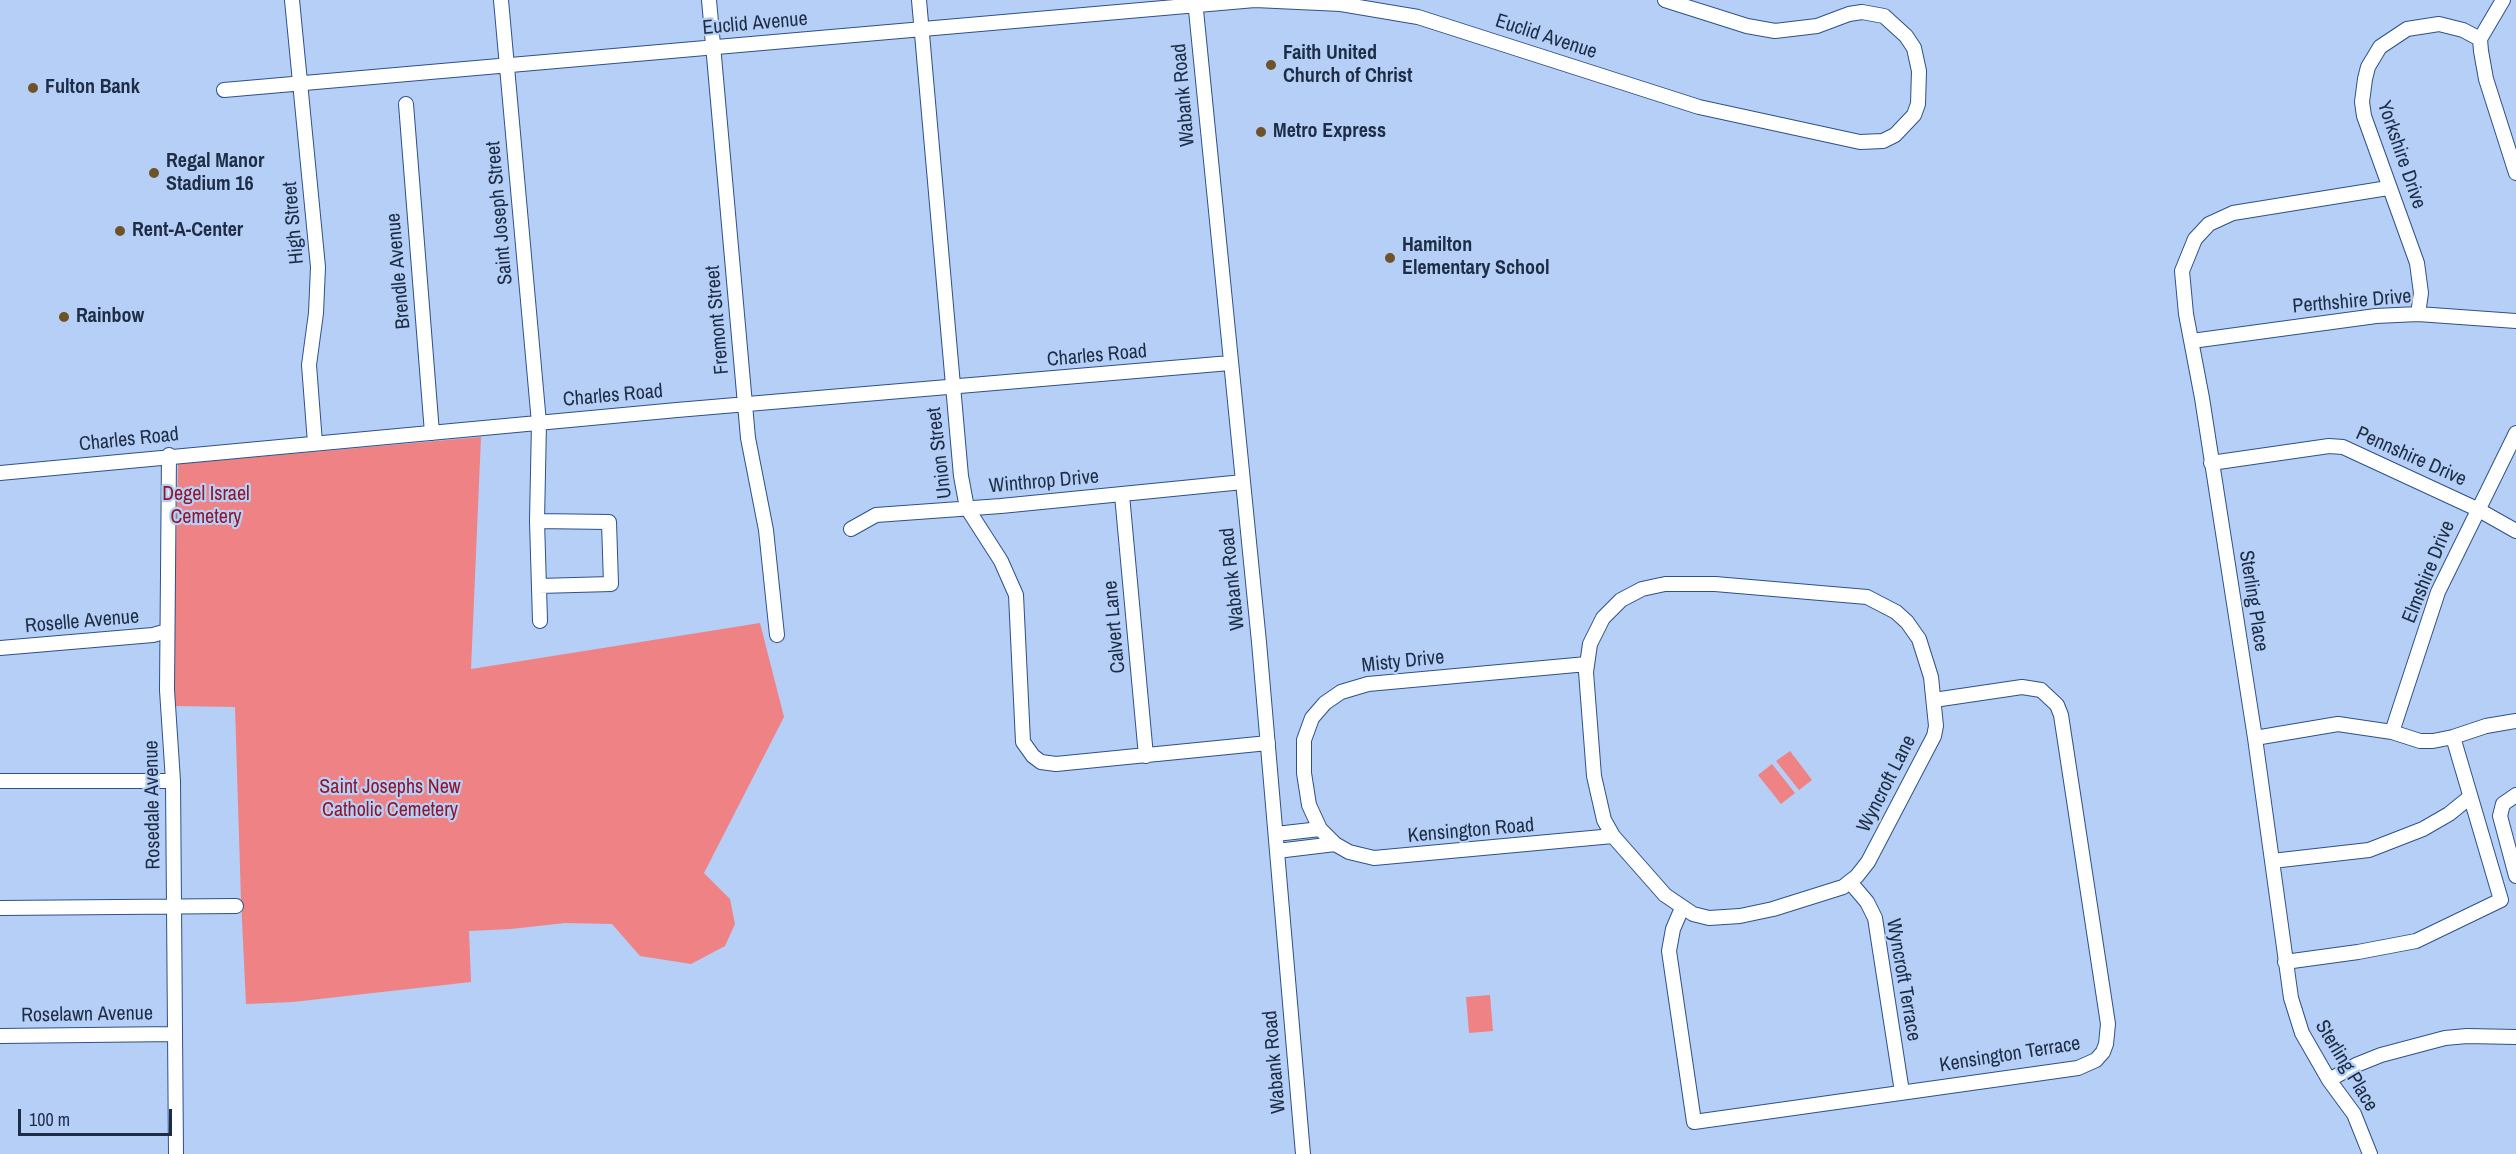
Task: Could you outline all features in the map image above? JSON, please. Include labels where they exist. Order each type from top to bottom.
[{"type":"street","name":"High Street","points":[[292,0],[318,267],[316,313],[309,365],[310,404],[315,443]]},
{"type":"street","name":"Saint Joseph Street","points":[[501,0],[539,423],[537,521],[540,621]]},
{"type":"street","name":"Fremont Street","points":[[709,0],[744,406],[766,530],[777,635]]},
{"type":"street","name":"Union Street","points":[[919,0],[961,476],[967,508],[1001,561],[1016,595],[1022,735],[1027,750],[1041,762],[1056,764],[1268,743]]},
{"type":"street","name":"Euclid Avenue","points":[[224,90],[1195,2],[1255,0],[1391,6],[1699,107],[1870,144],[1895,135],[1914,115],[1918,104],[1919,71],[1914,48],[1906,36],[1884,16],[1862,12],[1849,14],[1817,26],[1775,31],[1754,27],[1665,0]]},
{"type":"street","points":[[2503,0],[2480,39],[2486,79],[2516,173]]},
{"type":"street","name":"Wabank Road","points":[[1195,2],[1268,743],[1303,1154]]},
{"type":"street","name":"Yorkshire Drive","points":[[2418,314],[2421,293],[2417,263],[2405,226],[2388,188],[2364,116],[2362,102],[2365,79],[2374,56],[2400,32],[2420,26],[2439,24],[2463,30],[2480,39]]},
{"type":"street","name":"Brendle Avenue","points":[[406,104],[432,433]]},
{"type":"street","name":"Sterling Place","points":[[2370,1154],[2354,1114],[2330,1080],[2302,1033],[2295,1016],[2285,962],[2255,738],[2186,314],[2182,271],[2195,239],[2209,224],[2233,213],[2388,188]]},
{"type":"street","name":"Perthshire Drive","points":[[2192,341],[2341,319],[2418,314],[2516,321]]},
{"type":"street","name":"Charles Road","points":[[0,473],[169,456],[1230,363]]},
{"type":"street","name":"Elmshire Drive","points":[[2392,732],[2438,592],[2516,433]]},
{"type":"street","name":"Pennshire Drive","points":[[2211,464],[2329,446],[2343,447],[2477,509],[2516,531]]},
{"type":"street","name":"Rosedale Avenue","points":[[169,456],[167,690],[174,781],[176,1154]]},
{"type":"street","name":"Winthrop Drive","points":[[851,529],[876,515],[1122,495],[1243,482]]},
{"type":"street","name":"Calvert Lane","points":[[1122,495],[1146,756]]},
{"type":"street","points":[[537,521],[609,522],[611,584],[539,586]]},
{"type":"street","name":"Wyncroft Lane","points":[[1706,584],[1856,595],[1882,604],[1896,612],[1914,631],[1926,656],[1934,700],[1936,726],[1934,736],[1868,862],[1850,882],[1829,893],[1740,916],[1709,918],[1682,908],[1665,895],[1613,836],[1604,820],[1594,776],[1587,664],[1590,644],[1603,618],[1623,599],[1655,585],[1706,584]]},
{"type":"street","name":"Roselle Avenue","points":[[0,648],[153,635],[167,631]]},
{"type":"street","name":"Misty Drive","points":[[1320,829],[1309,805],[1304,773],[1304,740],[1312,718],[1325,703],[1341,692],[1368,684],[1587,664]]},
{"type":"street","name":"Kensington Terrace","points":[[1682,908],[1673,929],[1669,951],[1671,981],[1694,1122],[2078,1068],[2096,1060],[2103,1052],[2109,1035],[2061,715],[2057,705],[2041,690],[2022,687],[1934,700]]},
{"type":"street","points":[[2255,738],[2338,723],[2392,732],[2420,741],[2453,737],[2486,726],[2514,723]]},
{"type":"street","points":[[2285,962],[2416,941],[2501,900],[2453,737]]},
{"type":"street","points":[[0,781],[174,781]]},
{"type":"street","points":[[2516,795],[2503,804],[2499,816],[2516,873]]},
{"type":"street","points":[[2272,861],[2369,850],[2422,829],[2449,814],[2470,797]]},
{"type":"street","points":[[1276,834],[1320,829]]},
{"type":"street","name":"Kensington Road","points":[[1320,829],[1335,844],[1349,852],[1382,858],[1613,836]]},
{"type":"street","name":"Kensington Road","points":[[1277,851],[1335,844]]},
{"type":"street","name":"Wyncroft Terrace","points":[[1850,882],[1868,902],[1875,918],[1902,1092]]},
{"type":"street","points":[[0,908],[236,906]]},
{"type":"street","name":"Roselawn Avenue","points":[[0,1036],[175,1034]]},
{"type":"street","points":[[2330,1080],[2356,1065],[2381,1055],[2445,1038],[2516,1037]]},
{"type":"green space","name":"Saint Josephs New Catholic Cemetery","points":[[481,437],[471,669],[760,623],[784,717],[704,873],[730,899],[735,924],[725,946],[691,964],[640,956],[612,924],[565,923],[469,931],[471,982],[293,1002],[246,1004],[235,707],[175,706],[173,675],[178,464]]},
{"type":"green space","points":[[1790,751],[1812,780],[1799,790],[1776,761]]},
{"type":"green space","points":[[1772,764],[1795,793],[1781,804],[1758,775]]},
{"type":"green space","points":[[1490,995],[1493,1031],[1469,1033],[1466,997]]},
{"type":"place","name":"Faith United Church of Christ","points":[[1271,65]]},
{"type":"place","name":"Fulton Bank","points":[[33,88]]},
{"type":"place","name":"Metro Express","points":[[1261,132]]},
{"type":"place","name":"Regal Manor Stadium 16","points":[[154,173]]},
{"type":"place","name":"Rent-A-Center","points":[[120,231]]},
{"type":"place","name":"Hamilton Elementary School","points":[[1390,258]]},
{"type":"place","name":"Rainbow","points":[[64,317]]},
{"type":"park label","name":"Degel Israel Cemetery","points":[[206,506]]}]
